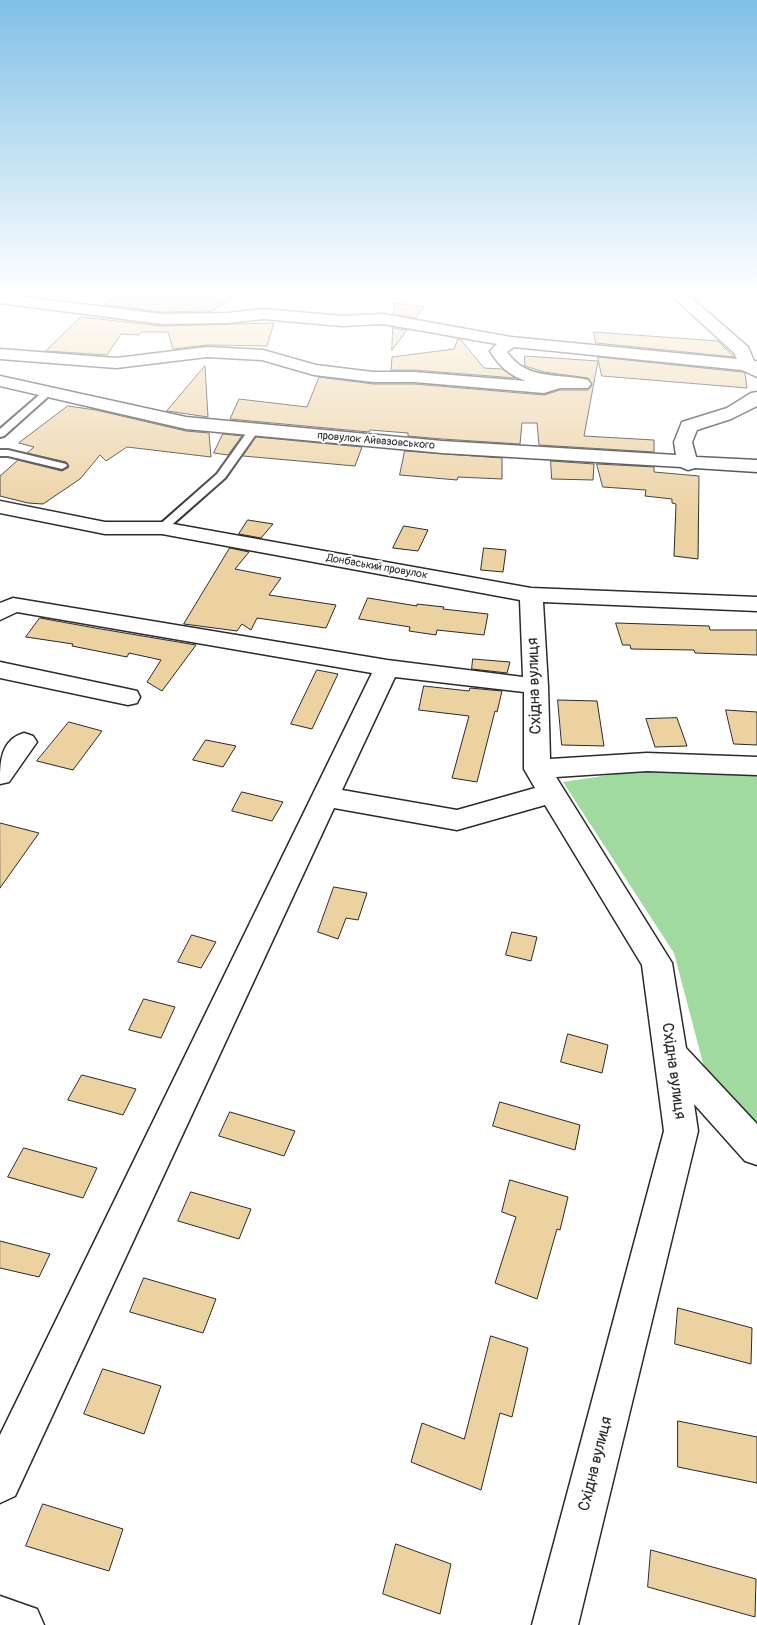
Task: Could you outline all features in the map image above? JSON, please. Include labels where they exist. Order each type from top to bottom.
[{"type":"street","points":[[313,370],[372,377],[414,377],[544,388],[557,383]]},
{"type":"street","points":[[516,370],[526,377],[557,383],[582,384]]},
{"type":"street","name":"провулок Айвазовського","points":[[0,381],[186,423],[442,447],[688,464],[757,466]]},
{"type":"street","points":[[688,464],[683,442],[689,426],[725,416],[746,406],[757,397]]},
{"type":"street","name":"Донбаський провулок","points":[[0,508],[105,528],[162,528],[531,596],[757,604]]},
{"type":"street","name":"Східна вулиця","points":[[531,596],[536,686],[545,781],[657,963],[681,1130],[555,1625]]},
{"type":"street","points":[[0,612],[14,605],[387,668],[536,686]]},
{"type":"street","points":[[0,1481],[387,668]]},
{"type":"street","points":[[0,670],[128,697]]},
{"type":"street","points":[[0,774],[24,742]]},
{"type":"street","points":[[327,797],[457,820],[545,781],[647,762],[757,766]]},
{"type":"street","points":[[671,1055],[757,1149]]},
{"type":"street","points":[[0,1619],[21,1625]]},
{"type":"lane","points":[[0,434],[48,392]]},
{"type":"lane","points":[[162,528],[221,476],[254,430]]},
{"type":"lane","points":[[0,453],[62,466]]},
{"type":"green space","points":[[642,770],[757,773],[757,1129],[704,1067],[674,953],[563,782]]},
{"type":"building","points":[[202,370],[205,370],[208,417],[167,411]]},
{"type":"building","points":[[391,370],[503,370],[515,378],[414,370]]},
{"type":"building","points":[[537,370],[596,370],[584,436],[654,440],[654,452],[539,445],[537,423],[522,423],[520,444],[442,439],[408,436],[408,433],[370,430],[369,432],[230,419],[239,399],[307,407],[319,377],[373,384],[414,384],[544,395],[560,390],[588,390],[592,385],[588,378]]},
{"type":"building","points":[[601,370],[721,370],[745,373],[747,388],[602,376]]},
{"type":"building","points":[[68,406],[96,410],[186,431],[209,433],[211,457],[127,447],[106,461],[100,455],[80,479],[43,504],[28,503],[0,496],[0,476],[18,460],[62,471],[69,467],[66,462],[27,453],[34,447],[19,443]]},
{"type":"building","points":[[223,434],[242,436],[228,455],[214,453]]},
{"type":"building","points":[[256,437],[362,447],[355,466],[243,456]]},
{"type":"building","points":[[405,451],[502,458],[502,479],[458,477],[457,480],[400,475]]},
{"type":"building","points":[[551,461],[594,464],[593,480],[552,479]]},
{"type":"building","points":[[597,464],[654,467],[654,472],[699,476],[698,559],[674,556],[676,504],[672,503],[672,499],[645,496],[646,490],[603,487]]},
{"type":"building","points":[[248,520],[273,524],[261,538],[239,534]]},
{"type":"building","points":[[404,526],[428,530],[418,551],[393,548]]},
{"type":"building","points":[[230,548],[249,552],[235,569],[281,578],[269,595],[336,605],[326,628],[257,618],[251,630],[242,624],[237,631],[184,624]]},
{"type":"building","points":[[484,548],[506,550],[503,572],[481,570]]},
{"type":"building","points":[[368,598],[488,614],[484,635],[437,630],[436,635],[409,631],[410,627],[359,619]]},
{"type":"building","points":[[40,618],[196,645],[162,691],[147,682],[161,660],[129,653],[127,657],[72,646],[73,644],[26,637]]},
{"type":"building","points":[[616,623],[709,626],[710,630],[757,630],[757,655],[695,653],[694,650],[631,649],[630,645],[623,645]]},
{"type":"building","points":[[473,659],[510,662],[507,673],[472,669]]},
{"type":"building","points":[[317,670],[338,674],[312,729],[291,724]]},
{"type":"building","points":[[424,686],[469,691],[470,688],[502,691],[477,782],[452,778],[469,716],[419,710]]},
{"type":"building","points":[[558,700],[597,701],[604,746],[562,745]]},
{"type":"building","points":[[726,710],[757,712],[757,745],[734,744]]},
{"type":"building","points":[[677,718],[687,746],[655,747],[646,719]]},
{"type":"building","points":[[69,722],[102,731],[73,770],[37,761]]},
{"type":"building","points":[[206,740],[236,746],[223,767],[193,760]]},
{"type":"building","points":[[242,792],[283,802],[272,821],[232,811]]},
{"type":"building","points":[[0,823],[39,833],[0,888]]},
{"type":"building","points":[[334,887],[367,893],[358,920],[346,918],[338,939],[318,932]]},
{"type":"building","points":[[512,932],[537,937],[531,961],[506,955]]},
{"type":"building","points":[[192,935],[216,942],[201,968],[178,962]]},
{"type":"building","points":[[144,999],[175,1007],[161,1038],[129,1030]]},
{"type":"building","points":[[568,1034],[608,1045],[602,1073],[561,1062]]},
{"type":"building","points":[[82,1075],[136,1089],[123,1115],[68,1100]]},
{"type":"building","points":[[500,1102],[580,1125],[575,1150],[493,1126]]},
{"type":"building","points":[[230,1112],[295,1131],[284,1156],[219,1136]]},
{"type":"building","points":[[24,1148],[97,1168],[83,1198],[8,1177]]},
{"type":"building","points":[[510,1180],[568,1197],[560,1230],[557,1229],[537,1299],[495,1283],[516,1217],[502,1212]]},
{"type":"building","points":[[191,1192],[251,1209],[239,1239],[178,1221]]},
{"type":"building","points":[[0,1241],[50,1254],[39,1277],[0,1268]]},
{"type":"building","points":[[144,1278],[216,1299],[203,1333],[130,1312]]},
{"type":"building","points":[[678,1308],[752,1328],[751,1364],[675,1344]]},
{"type":"building","points":[[491,1336],[528,1348],[512,1417],[500,1413],[481,1490],[411,1462],[422,1423],[464,1439]]},
{"type":"building","points":[[103,1369],[161,1386],[144,1434],[84,1414]]},
{"type":"building","points":[[678,1421],[757,1437],[757,1483],[678,1467]]},
{"type":"building","points":[[43,1504],[123,1529],[109,1571],[26,1546]]},
{"type":"building","points":[[396,1544],[451,1564],[440,1614],[383,1594]]},
{"type":"building","points":[[651,1550],[756,1579],[755,1617],[648,1587]]}]
